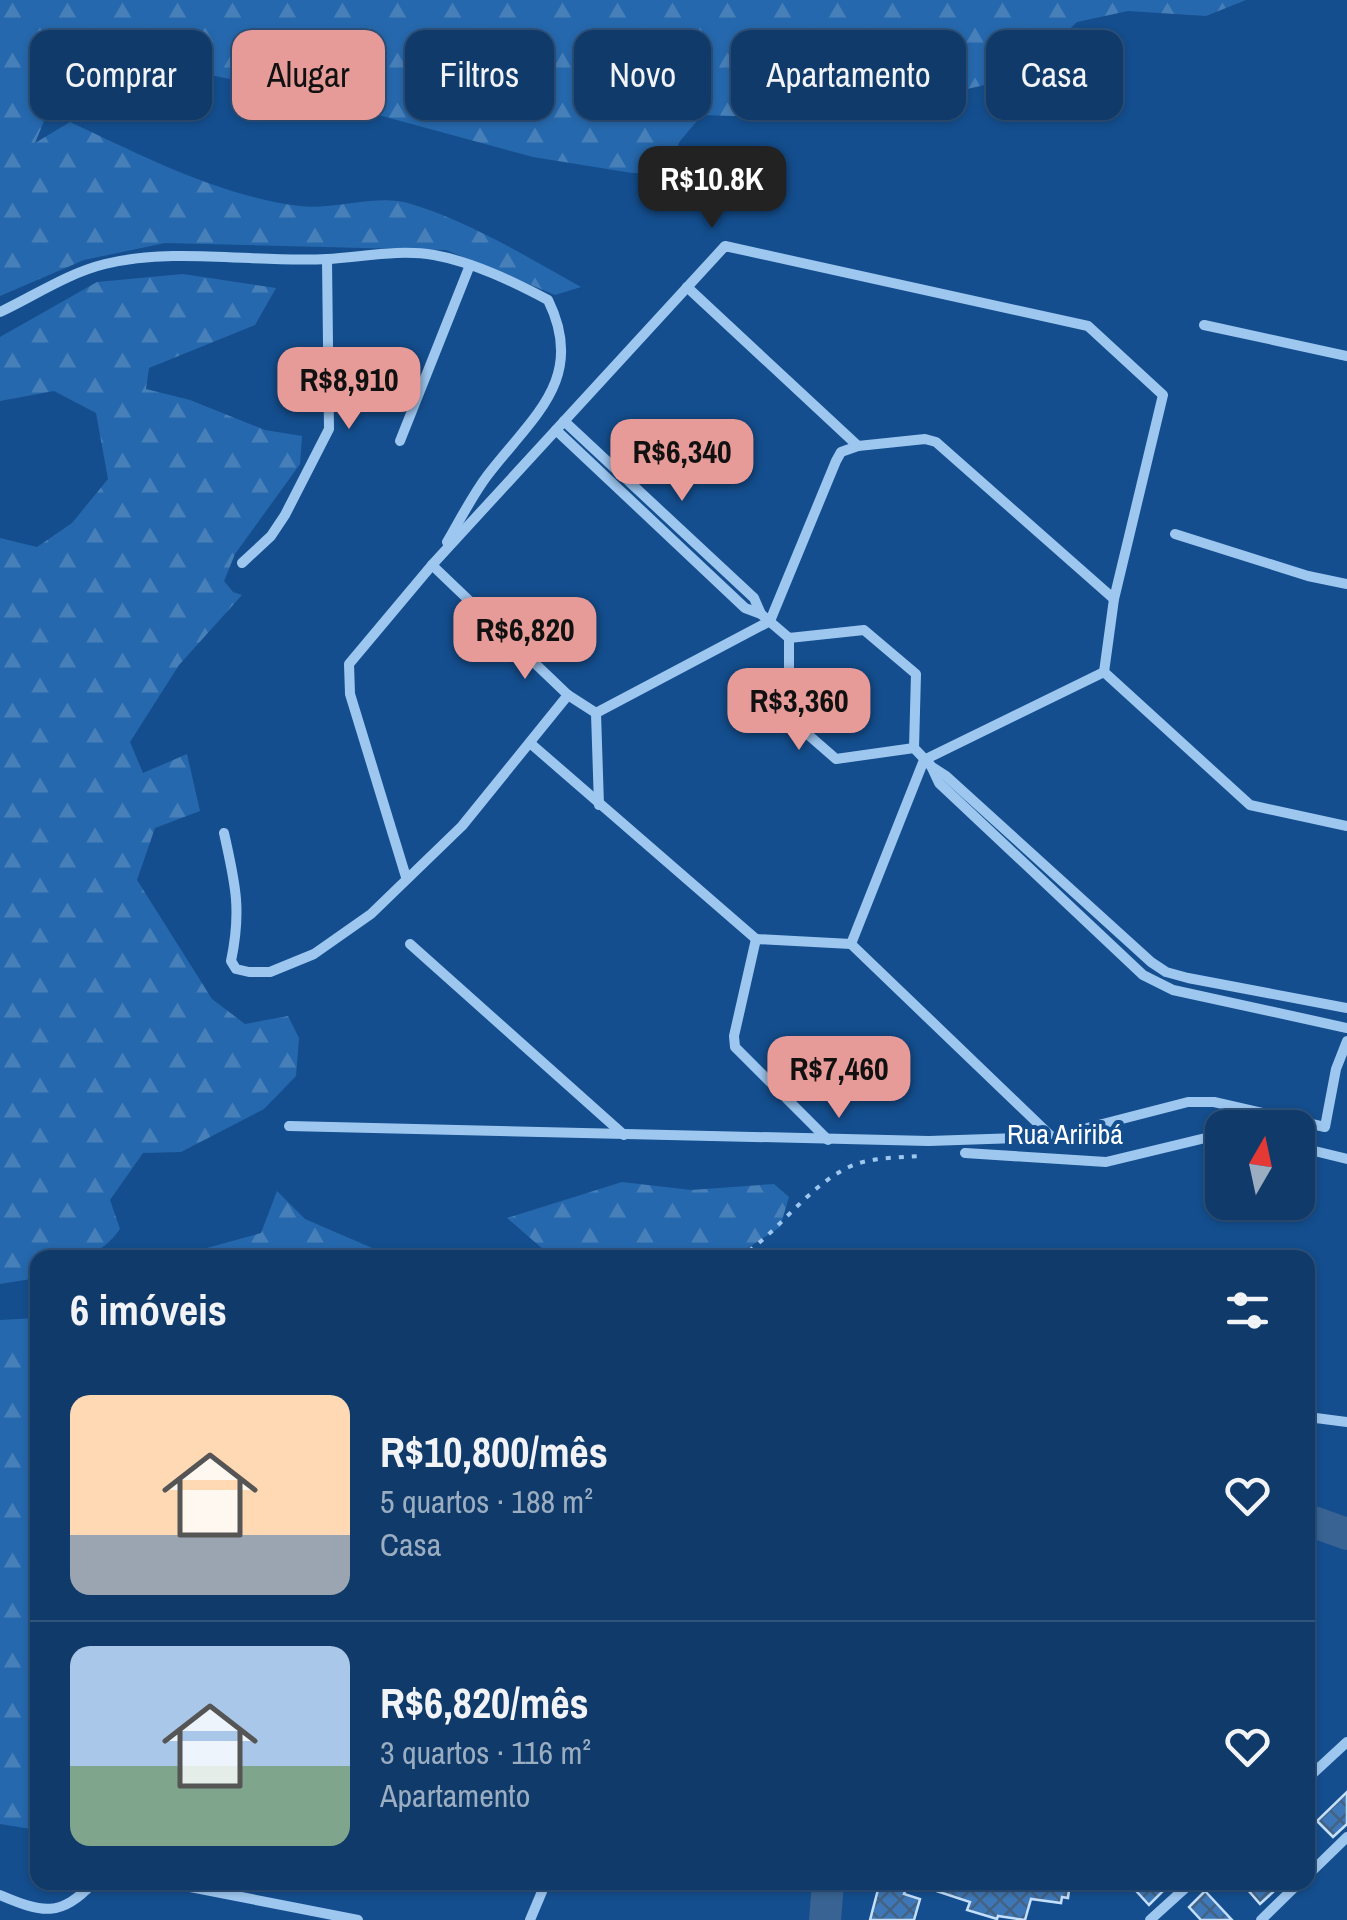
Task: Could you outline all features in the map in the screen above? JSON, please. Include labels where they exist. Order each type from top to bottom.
[{"type":"street","points":[[406,877],[350,694],[350,664],[436,561],[725,246],[1088,326],[1163,395],[1114,599],[1104,672]]},
{"type":"street","points":[[0,312],[79,273],[127,260],[326,259],[372,254],[431,254],[470,265],[548,300],[559,322],[563,358],[544,404],[485,479],[436,561]]},
{"type":"street","points":[[242,564],[285,516],[329,430],[326,259]]},
{"type":"street","points":[[400,441],[470,265]]},
{"type":"street","points":[[687,287],[858,446]]},
{"type":"street","points":[[1204,325],[1347,356]]},
{"type":"street","points":[[560,426],[754,598],[766,618],[789,638],[864,630],[916,674],[914,748],[939,782],[1143,975],[1174,990],[1347,1028]]},
{"type":"street","points":[[596,713],[766,618],[836,461],[841,452],[858,446],[926,439],[936,442],[1114,599]]},
{"type":"street","points":[[1175,534],[1308,576],[1347,584]]},
{"type":"street","points":[[436,561],[568,695],[596,713]]},
{"type":"street","points":[[789,638],[789,718],[836,760],[914,748]]},
{"type":"street","points":[[851,944],[928,764],[1104,672]]},
{"type":"street","points":[[1104,672],[1250,804],[1347,826]]},
{"type":"street","points":[[224,833],[237,892],[239,922],[231,961],[236,968],[249,972],[270,972],[314,954],[371,914],[462,826],[568,695]]},
{"type":"street","points":[[596,713],[599,805]]},
{"type":"street","points":[[530,743],[756,940],[851,944],[1052,1137]]},
{"type":"street","points":[[928,764],[1166,972],[1347,1008]]},
{"type":"street","points":[[756,940],[734,1036],[735,1047],[828,1140]]},
{"type":"street","points":[[410,944],[625,1135]]},
{"type":"street","points":[[289,1126],[753,1135],[828,1140],[1052,1137],[1188,1102],[1214,1102],[1325,1127],[1336,1070],[1347,1041]]},
{"type":"street","points":[[1336,1070],[1347,1054]]},
{"type":"street","name":"Rua Ariribá","points":[[965,1154],[1106,1162],[1205,1138]]},
{"type":"street","points":[[1315,1151],[1347,1159]]},
{"type":"street","points":[[1315,1418],[1347,1422]]},
{"type":"street","points":[[1315,1772],[1347,1742]]},
{"type":"street","points":[[1315,1869],[1347,1837]]},
{"type":"street","points":[[0,1895],[49,1910],[62,1908],[86,1890]]},
{"type":"street","points":[[206,1890],[358,1920]]},
{"type":"street","points":[[530,1920],[543,1890]]},
{"type":"street","points":[[1150,1920],[1183,1890]]},
{"type":"street","points":[[1262,1920],[1292,1890]]},
{"type":"path","points":[[750,1250],[848,1167],[880,1158],[931,1156]]},
{"type":"green space","points":[[0,0],[1246,0],[1206,16],[1128,11],[1077,22],[1068,30],[986,30],[986,85],[966,89],[966,30],[731,30],[731,116],[711,115],[711,30],[574,30],[574,120],[698,120],[680,141],[664,174],[632,173],[533,157],[385,117],[385,30],[232,30],[232,79],[212,75],[212,30],[30,30],[30,120],[44,120],[35,143],[70,122],[182,173],[270,201],[313,207],[383,200],[408,203],[475,229],[581,287],[555,295],[446,250],[165,243],[84,260],[0,296]]},
{"type":"green space","points":[[183,274],[276,288],[255,325],[149,368],[146,389],[190,400],[265,430],[302,436],[300,464],[235,554],[224,581],[233,592],[242,595],[179,665],[130,742],[143,773],[187,754],[200,811],[155,828],[137,880],[212,999],[245,1024],[288,1016],[299,1038],[296,1076],[264,1109],[181,1152],[143,1153],[110,1200],[120,1229],[102,1247],[30,1250],[30,1279],[0,1284],[0,538],[37,547],[72,523],[108,479],[96,413],[54,391],[0,401],[0,337],[97,282]]},
{"type":"green space","points":[[622,1182],[691,1190],[774,1184],[789,1197],[780,1227],[745,1250],[544,1250],[507,1218]]},
{"type":"green space","points":[[277,1191],[305,1219],[377,1250],[199,1250],[261,1233]]},
{"type":"green space","points":[[30,1318],[30,1829],[0,1824],[0,1320]]},
{"type":"building","points":[[1347,1792],[1347,1824],[1333,1837],[1317,1821]]},
{"type":"building","points":[[878,1890],[905,1890],[904,1894],[920,1899],[914,1920],[870,1920]]},
{"type":"building","points":[[933,1890],[1069,1890],[1068,1898],[1062,1897],[1061,1903],[1031,1899],[1025,1920],[998,1916],[997,1919],[967,1910],[970,1902]]},
{"type":"building","points":[[1135,1890],[1164,1890],[1149,1905]]},
{"type":"building","points":[[1248,1890],[1275,1890],[1260,1904]]},
{"type":"building","points":[[1205,1891],[1232,1920],[1201,1920],[1189,1907]]},
{"type":"waterway","points":[[1315,1523],[1347,1534]]},
{"type":"waterway","points":[[825,1920],[827,1890]]}]
